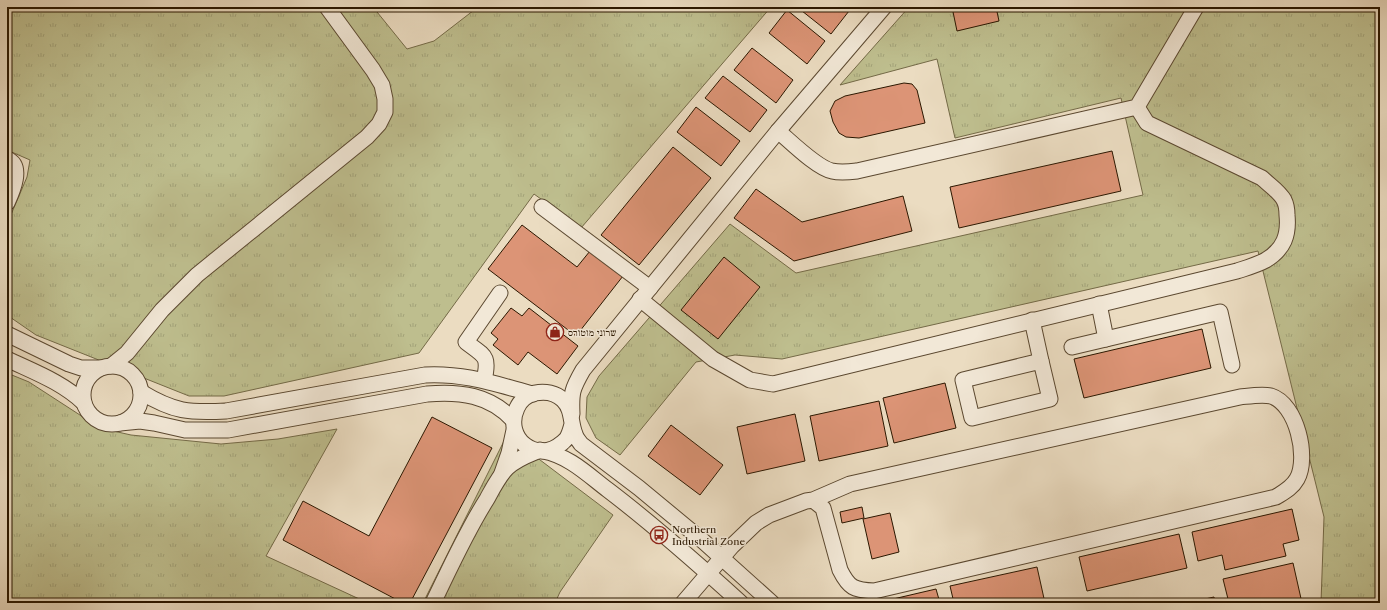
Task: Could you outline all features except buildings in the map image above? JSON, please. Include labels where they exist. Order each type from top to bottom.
[{"type":"street","points":[[327,7],[382,85],[385,99],[385,112],[379,124],[367,137],[197,275],[162,310],[127,353],[91,375],[85,383],[83,393],[84,403],[88,412],[96,419],[110,424],[120,422],[140,422],[154,423],[185,430],[228,430],[427,394],[443,392],[480,398],[492,402],[505,411],[523,444],[532,449],[555,454],[570,461],[626,504],[741,603]]},
{"type":"street","points":[[433,603],[479,512],[500,477],[507,468],[518,459],[557,447],[568,437],[572,419],[571,394],[575,383],[583,370],[778,132],[884,7]]},
{"type":"street","points":[[778,132],[822,167],[831,171],[844,173],[1137,107],[1196,7]]},
{"type":"street","points":[[542,207],[645,294],[713,359],[750,380],[773,384],[1237,271],[1266,260],[1284,244],[1288,228],[1287,212],[1284,200],[1276,190],[1262,178],[1147,123],[1137,107]]},
{"type":"street","points":[[7,159],[11,160],[16,177],[15,187],[7,204]]},
{"type":"street","points":[[484,380],[488,367],[486,358],[466,342],[500,293]]},
{"type":"street","points":[[1099,304],[1106,339]]},
{"type":"street","points":[[1072,347],[1220,312],[1232,365]]},
{"type":"street","points":[[1032,320],[1050,399],[972,418],[963,380],[1041,362]]},
{"type":"street","points":[[7,334],[69,364],[81,368],[121,367],[132,374],[139,387],[156,401],[171,408],[188,411],[226,411],[425,375],[444,374],[484,380],[538,393],[555,394],[568,405],[575,435],[581,444],[639,488],[722,558],[772,603]]},
{"type":"street","points":[[120,422],[129,418],[136,411],[140,402],[139,387],[133,364],[142,335]]},
{"type":"street","points":[[7,359],[60,384],[84,403]]},
{"type":"street","points":[[500,477],[509,452],[514,425],[514,416],[519,403],[538,393],[564,385],[583,370]]},
{"type":"street","points":[[683,603],[722,558],[756,523],[769,515],[796,504],[813,500],[850,484],[1240,397],[1261,395],[1271,396],[1280,401],[1290,411],[1296,426],[1302,454],[1301,468],[1297,479],[1290,488],[1276,497],[874,590],[858,590],[850,585],[844,577],[840,570],[823,508],[813,500]]},
{"type":"green space","points":[[7,7],[373,7],[407,49],[434,41],[478,7],[771,7],[581,228],[534,194],[419,353],[224,396],[189,396],[36,335],[7,315],[7,224],[27,177],[30,160],[7,150]]},
{"type":"green space","points":[[909,7],[1380,7],[1380,603],[1321,603],[1324,517],[1258,251],[782,359],[735,355],[696,362],[620,455],[596,438],[586,418],[587,397],[599,376],[730,224],[796,273],[1143,195],[1121,98],[955,138],[937,59],[840,85]]},
{"type":"green space","points":[[7,373],[29,382],[100,428],[131,435],[221,444],[278,439],[337,429],[266,556],[368,603],[7,603]]},
{"type":"green space","points":[[507,435],[613,515],[560,592],[555,603],[423,603]]},
{"type":"place","name":"שרוני מוטורס","points":[[555,332]]},
{"type":"place","name":"Northern Industrial Zone","points":[[659,535]]}]
